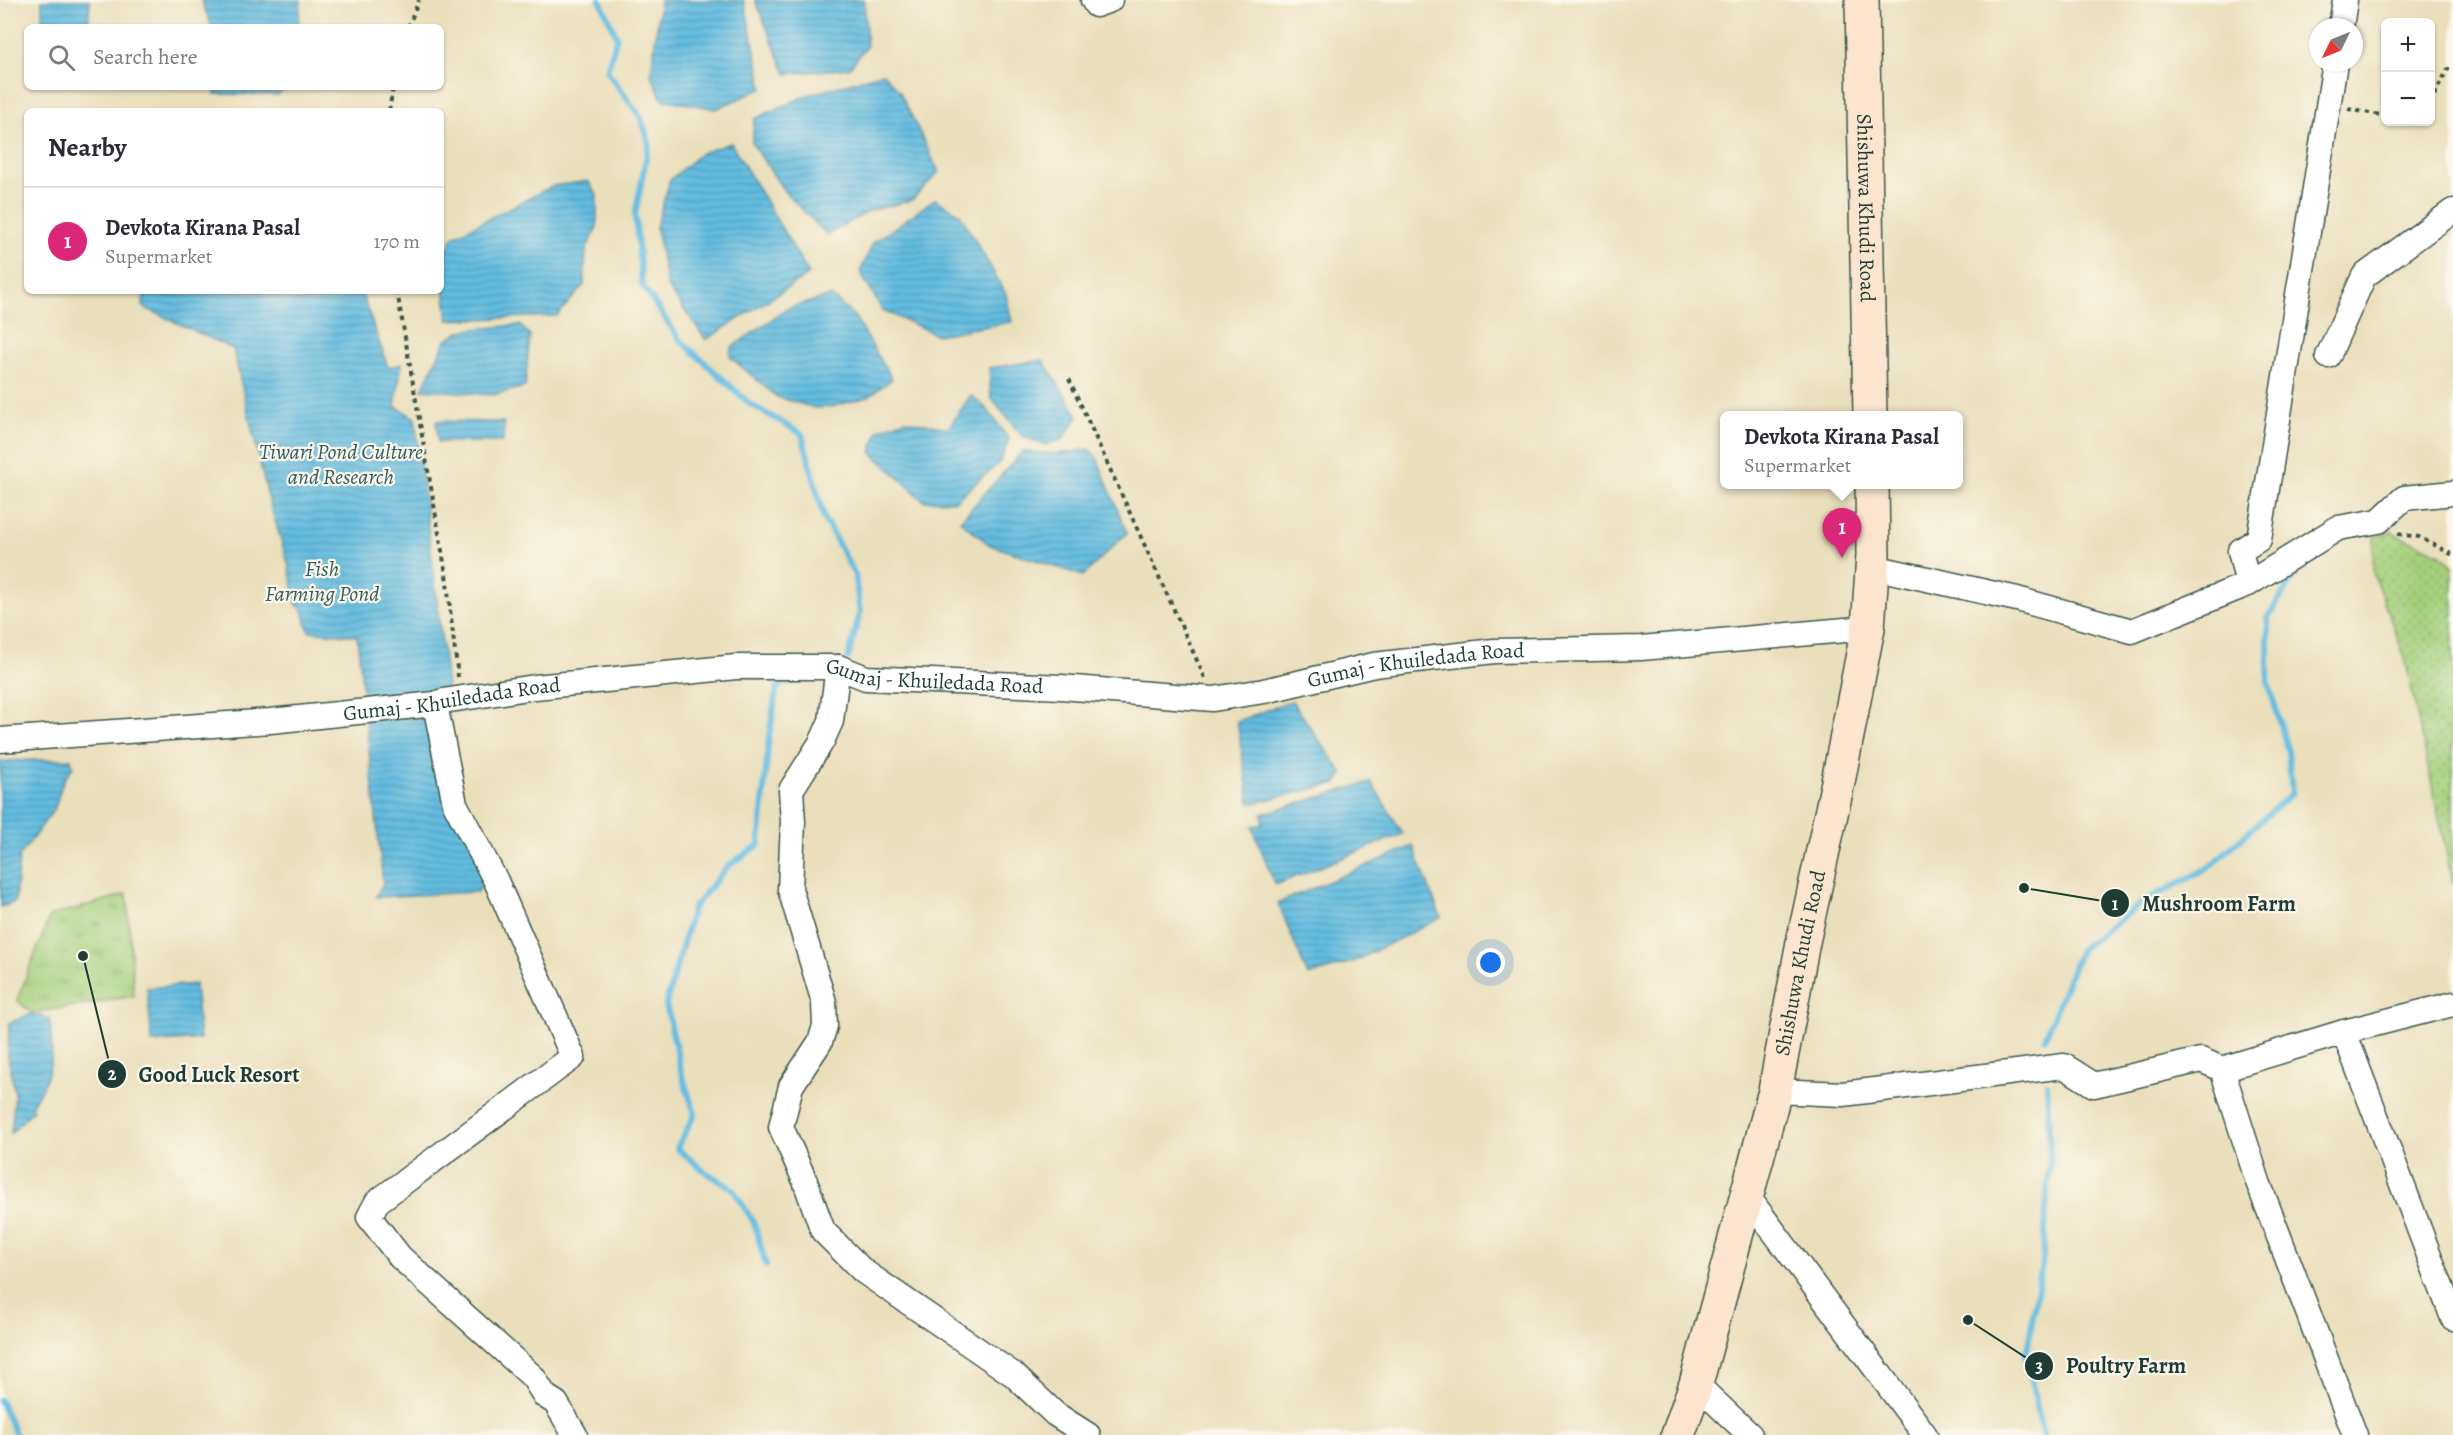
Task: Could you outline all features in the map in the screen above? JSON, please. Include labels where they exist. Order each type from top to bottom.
[{"type":"main road","name":"Shishuwa Khudi Road","points":[[1862,0],[1870,411]]},
{"type":"main road","name":"Shishuwa Khudi Road","points":[[1678,1435],[1696,1384],[1745,1193],[1775,1091],[1868,628],[1873,567],[1872,489]]},
{"type":"street","points":[[1093,0],[1096,5],[1110,0]]},
{"type":"street","points":[[2342,18],[2345,0]]},
{"type":"street","points":[[2248,585],[2240,551],[2259,539],[2334,72]]},
{"type":"street","points":[[2328,356],[2364,276],[2453,211]]},
{"type":"street","points":[[1873,567],[2017,599],[2132,631],[2248,585],[2338,528],[2379,521],[2404,498],[2453,493]]},
{"type":"street","name":"Gumaj - Khuiledada Road","points":[[0,740],[270,721],[435,704],[534,687],[736,667],[838,667],[866,678],[1062,687],[1212,699],[1264,691],[1374,665],[1494,651],[1641,648],[1868,628]]},
{"type":"street","points":[[838,667],[831,721],[822,741],[790,790],[793,822],[790,889],[824,1002],[825,1026],[820,1042],[791,1086],[781,1127],[805,1181],[823,1231],[863,1271],[1014,1375],[1055,1414],[1088,1435]]},
{"type":"street","points":[[435,704],[455,804],[496,881],[573,1057],[377,1202],[369,1217],[400,1257],[533,1377],[545,1396],[556,1402],[575,1435]]},
{"type":"street","points":[[1775,1091],[1842,1094],[2064,1066],[2094,1085],[2201,1060],[2222,1069],[2344,1032],[2453,1004]]},
{"type":"street","points":[[2344,1032],[2453,1318]]},
{"type":"street","points":[[2222,1069],[2258,1182],[2355,1435]]},
{"type":"street","points":[[1745,1193],[1925,1435]]},
{"type":"street","points":[[1696,1384],[1750,1435]]},
{"type":"path","points":[[409,24],[419,0]]},
{"type":"path","points":[[2435,94],[2448,69],[2453,70]]},
{"type":"path","points":[[390,108],[392,90]]},
{"type":"path","points":[[2328,105],[2381,115]]},
{"type":"path","points":[[398,294],[446,574],[461,698]]},
{"type":"path","points":[[1069,380],[1193,648],[1212,699]]},
{"type":"path","points":[[2379,521],[2391,532],[2419,537],[2453,555]]},
{"type":"green space","points":[[2391,532],[2441,554],[2453,566],[2453,884],[2405,658],[2373,573],[2374,537]]},
{"type":"green space","points":[[127,894],[134,996],[32,1013],[17,1000],[50,916]]},
{"type":"water","points":[[42,0],[90,0],[88,24],[42,24]]},
{"type":"water","points":[[201,0],[301,0],[298,24],[211,24]]},
{"type":"water","points":[[660,0],[744,0],[763,88],[716,109],[662,99],[651,75]]},
{"type":"water","points":[[755,0],[864,0],[867,46],[849,68],[786,74]]},
{"type":"water","points":[[883,73],[900,92],[939,172],[912,200],[869,211],[827,235],[784,191],[752,143],[754,119],[805,96]]},
{"type":"water","points":[[215,90],[284,90],[278,95],[215,94]]},
{"type":"water","points":[[731,143],[809,274],[706,340],[667,286],[656,227],[670,180],[701,153]]},
{"type":"water","points":[[588,181],[597,195],[597,227],[586,250],[584,285],[557,316],[448,320],[444,286],[444,255],[454,236],[553,186]]},
{"type":"water","points":[[935,199],[960,214],[1006,294],[1012,322],[937,335],[882,310],[860,272],[873,243]]},
{"type":"water","name":"Tiwari Pond Culture and Research","points":[[144,294],[362,294],[388,367],[402,364],[395,406],[415,418],[447,685],[449,779],[494,872],[477,892],[376,897],[383,883],[357,636],[309,631],[302,608],[297,606],[233,349],[143,307]]},
{"type":"water","points":[[831,296],[855,317],[892,379],[868,397],[831,407],[815,408],[777,397],[730,357],[731,348],[788,308]]},
{"type":"water","points":[[520,325],[530,335],[525,387],[494,395],[422,389],[446,340],[463,330]]},
{"type":"water","points":[[1043,360],[1078,416],[1063,439],[1045,445],[1022,436],[991,398],[989,368]]},
{"type":"water","points":[[971,395],[987,409],[1009,439],[1000,462],[955,501],[924,501],[871,452],[878,430],[905,420],[948,428]]},
{"type":"water","points":[[436,421],[504,422],[503,442],[438,442]]},
{"type":"water","points":[[1089,449],[1097,458],[1127,533],[1083,576],[990,545],[960,521],[1023,451],[1055,454]]},
{"type":"water","points":[[1292,701],[1343,774],[1337,783],[1250,804],[1237,721]]},
{"type":"water","points":[[71,759],[73,767],[63,781],[55,808],[19,857],[15,902],[1,907],[0,761]]},
{"type":"water","points":[[1371,782],[1403,834],[1275,885],[1252,826],[1263,824],[1262,814]]},
{"type":"water","points":[[1413,846],[1441,918],[1355,961],[1308,976],[1278,903]]},
{"type":"water","points":[[195,984],[200,1039],[152,1043],[147,988]]},
{"type":"water","points":[[31,1014],[49,1018],[52,1053],[44,1084],[31,1105],[33,1110],[11,1133],[15,1093],[8,1057],[9,1023]]},
{"type":"waterway","points":[[600,0],[617,37],[607,71],[641,118],[649,143],[635,215],[642,285],[679,339],[750,404],[802,434],[824,518],[855,575],[860,613],[848,658]]},
{"type":"waterway","points":[[2045,1038],[2080,950],[2143,902],[2208,868],[2292,793],[2288,752],[2268,681],[2268,617],[2306,558]]},
{"type":"waterway","points":[[766,1265],[754,1223],[733,1189],[704,1171],[677,1148],[695,1114],[682,1075],[666,1004],[693,908],[728,866],[759,845],[769,737],[777,687],[805,677]]},
{"type":"waterway","points":[[2043,1435],[2026,1356],[2043,1258],[2050,1154],[2047,1084]]},
{"type":"waterway","points":[[0,1400],[16,1435]]},
{"type":"place","name":"Devkota Kirana Pasal","points":[[1842,558]]},
{"type":"place","name":"Mushroom Farm","points":[[2024,888]]},
{"type":"place","name":"Good Luck Resort","points":[[83,956]]},
{"type":"place","name":"Poultry Farm","points":[[1968,1320]]},
{"type":"water label","name":"Fish Farming Pond","points":[[322,582]]}]
